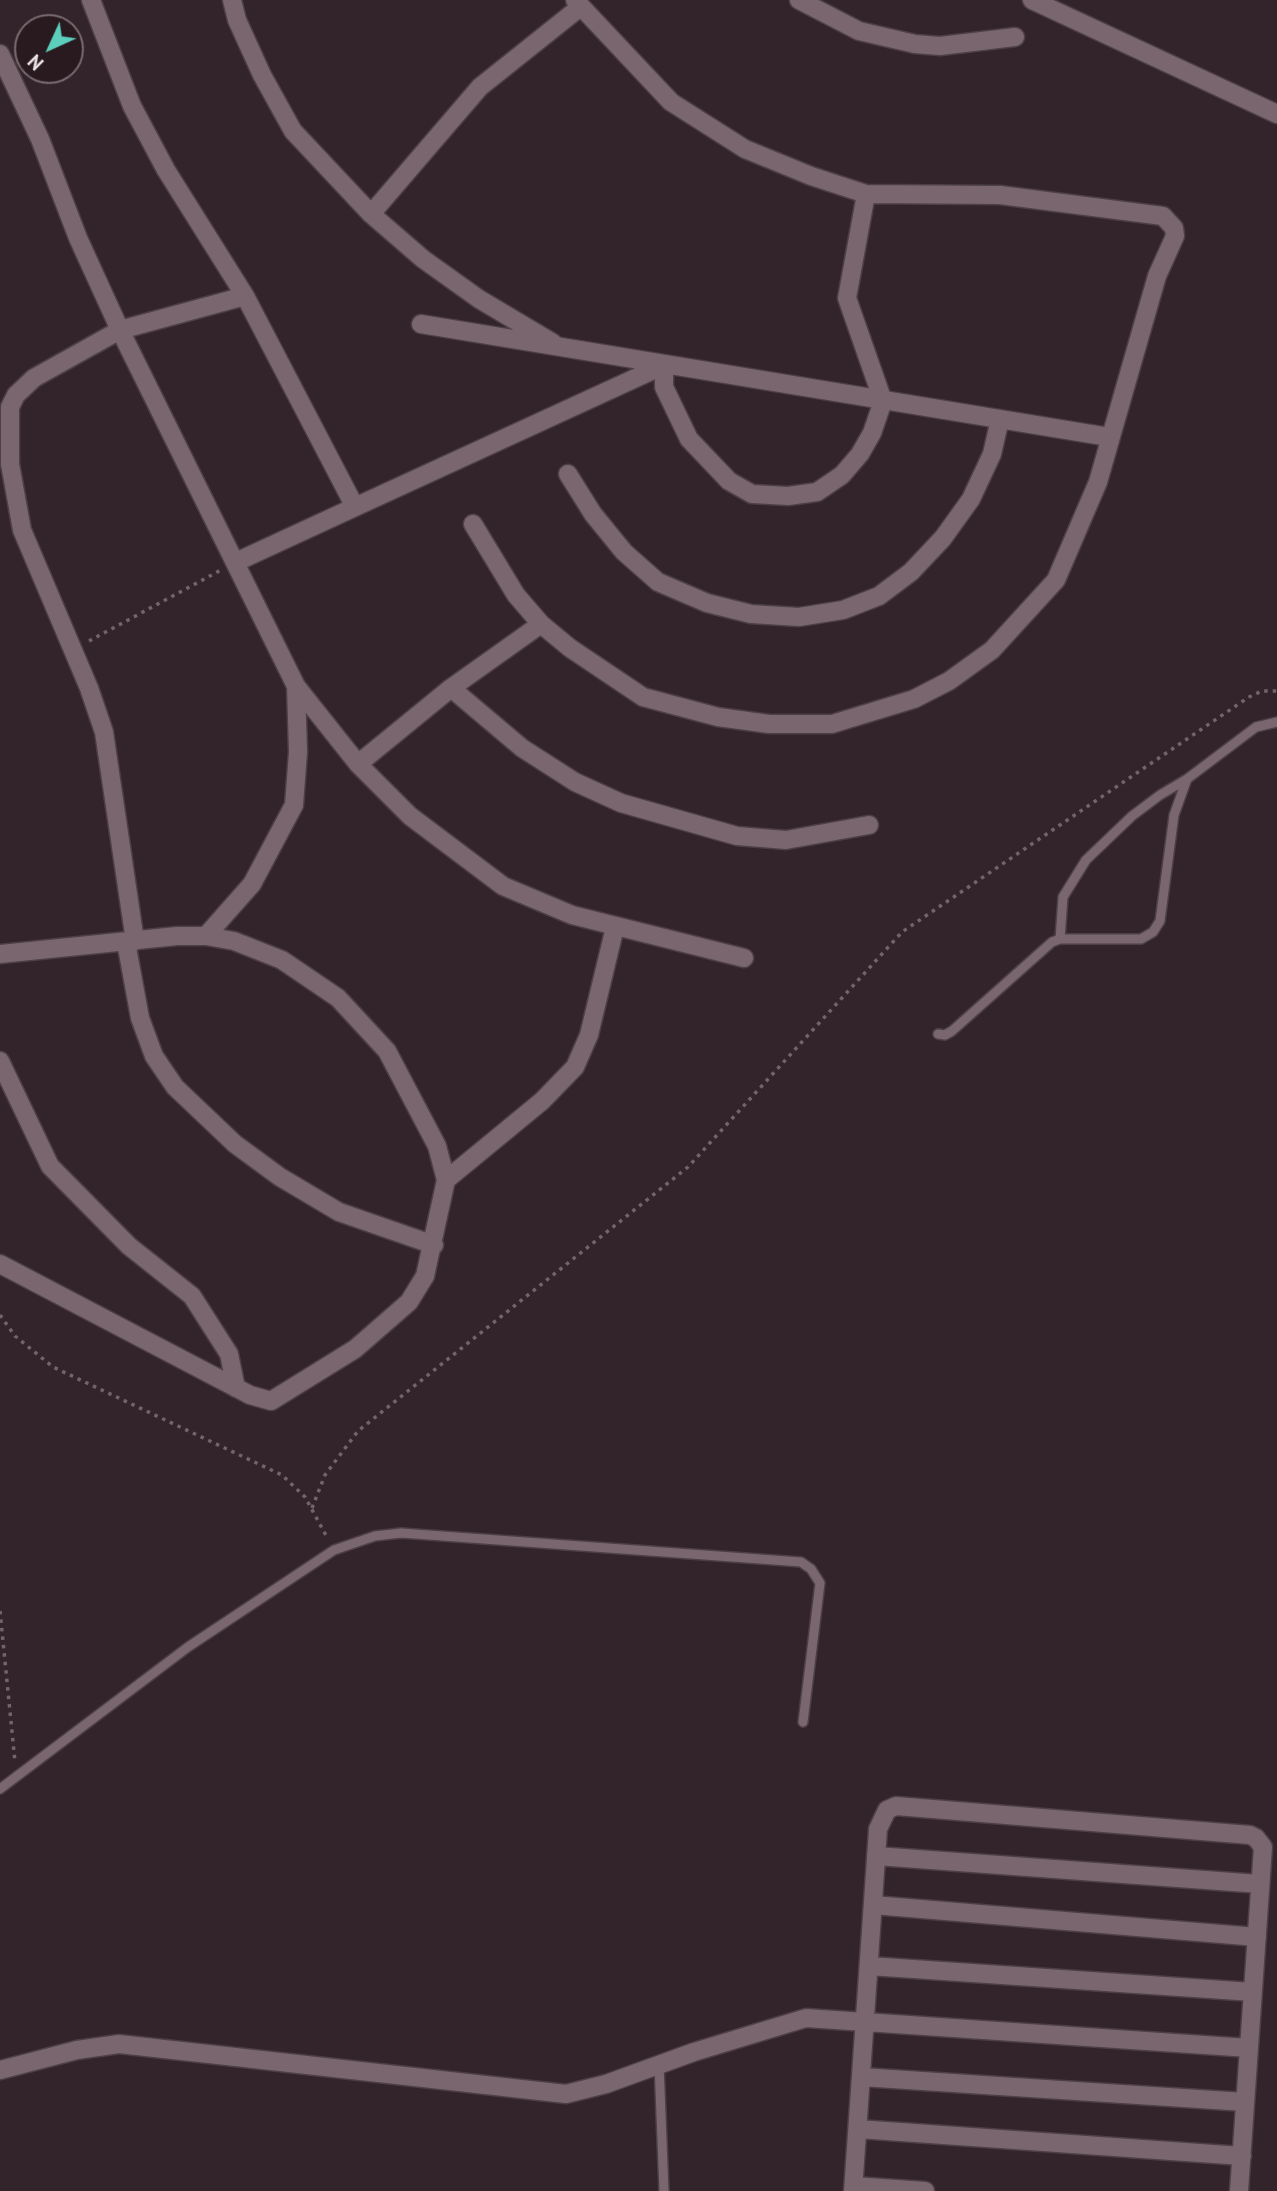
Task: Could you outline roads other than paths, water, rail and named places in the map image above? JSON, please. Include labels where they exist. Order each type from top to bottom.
[{"type":"street","points":[[92,0],[132,106],[166,170],[245,296],[355,507]]},
{"type":"street","points":[[232,0],[237,20],[262,75],[293,131],[371,214],[423,259],[479,299],[565,350]]},
{"type":"street","points":[[799,0],[859,31],[915,44],[940,46],[1015,37]]},
{"type":"street","points":[[1032,0],[1277,114]]},
{"type":"street","points":[[371,214],[480,87],[577,4],[671,102],[745,149],[866,194],[1000,195],[1070,201],[1163,216],[1170,220],[1175,236],[1157,276],[1098,482],[1056,580],[992,650],[949,681],[914,699],[832,724],[769,724],[718,717],[643,697],[570,648],[541,624],[516,595],[473,524]]},
{"type":"street","points":[[0,54],[40,139],[78,238],[120,330],[296,686],[358,764],[410,816],[503,886],[561,911],[744,958]]},
{"type":"street","points":[[664,365],[664,387],[671,407],[689,439],[729,481],[752,494],[788,496],[817,492],[842,475],[872,433],[883,401],[847,298],[866,194]]},
{"type":"street","points":[[245,296],[120,330],[34,378],[16,395],[10,407],[10,464],[22,530],[89,688],[109,754],[140,1018],[154,1056],[176,1087],[235,1144],[280,1177],[339,1212],[434,1245]]},
{"type":"street","points":[[421,324],[565,350],[1109,437]]},
{"type":"street","points":[[236,562],[664,365]]},
{"type":"street","points":[[568,474],[593,514],[624,552],[658,582],[707,603],[751,614],[799,617],[843,610],[867,600],[911,572],[943,538],[971,499],[992,454],[1000,419]]},
{"type":"street","points":[[358,764],[450,688],[541,624]]},
{"type":"street","points":[[206,936],[252,884],[294,805],[297,795],[298,752],[296,686]]},
{"type":"street","points":[[450,688],[522,748],[575,782],[632,807],[687,824],[749,837],[786,840],[869,825]]},
{"type":"street","points":[[446,1180],[533,1109],[575,1067],[589,1035],[615,927]]},
{"type":"street","points":[[0,954],[206,936],[234,941],[282,960],[313,979],[354,1013],[387,1051],[402,1074],[438,1146],[446,1180],[434,1245],[425,1276],[409,1302],[355,1349],[276,1399],[262,1400],[236,1388],[0,1264]]},
{"type":"street","points":[[0,1060],[50,1166],[129,1246],[192,1296],[229,1354],[236,1388]]},
{"type":"street","points":[[925,2191],[854,2188],[876,1856],[882,1818],[887,1810],[896,1806],[1250,1835],[1263,1847],[1240,2191]]},
{"type":"street","points":[[876,1856],[1260,1884]]},
{"type":"street","points":[[873,1905],[1256,1937]]},
{"type":"street","points":[[869,1966],[1253,1992]]},
{"type":"street","points":[[0,2070],[77,2050],[119,2044],[566,2094],[606,2084],[659,2064],[806,2018],[1249,2048]]},
{"type":"street","points":[[861,2077],[1245,2102]]},
{"type":"street","points":[[858,2129],[1242,2156]]},
{"type":"lane","points":[[1060,939],[1063,897],[1086,860],[1132,816],[1188,779],[1255,727],[1277,722]]},
{"type":"lane","points":[[938,1034],[946,1035],[952,1031],[1036,954],[1060,939],[1142,939],[1157,928],[1174,815],[1188,779]]},
{"type":"lane","points":[[0,1789],[188,1647],[334,1550],[375,1536],[401,1533],[801,1562],[811,1569],[820,1583],[803,1722]]},
{"type":"lane","points":[[659,2064],[664,2191]]}]
